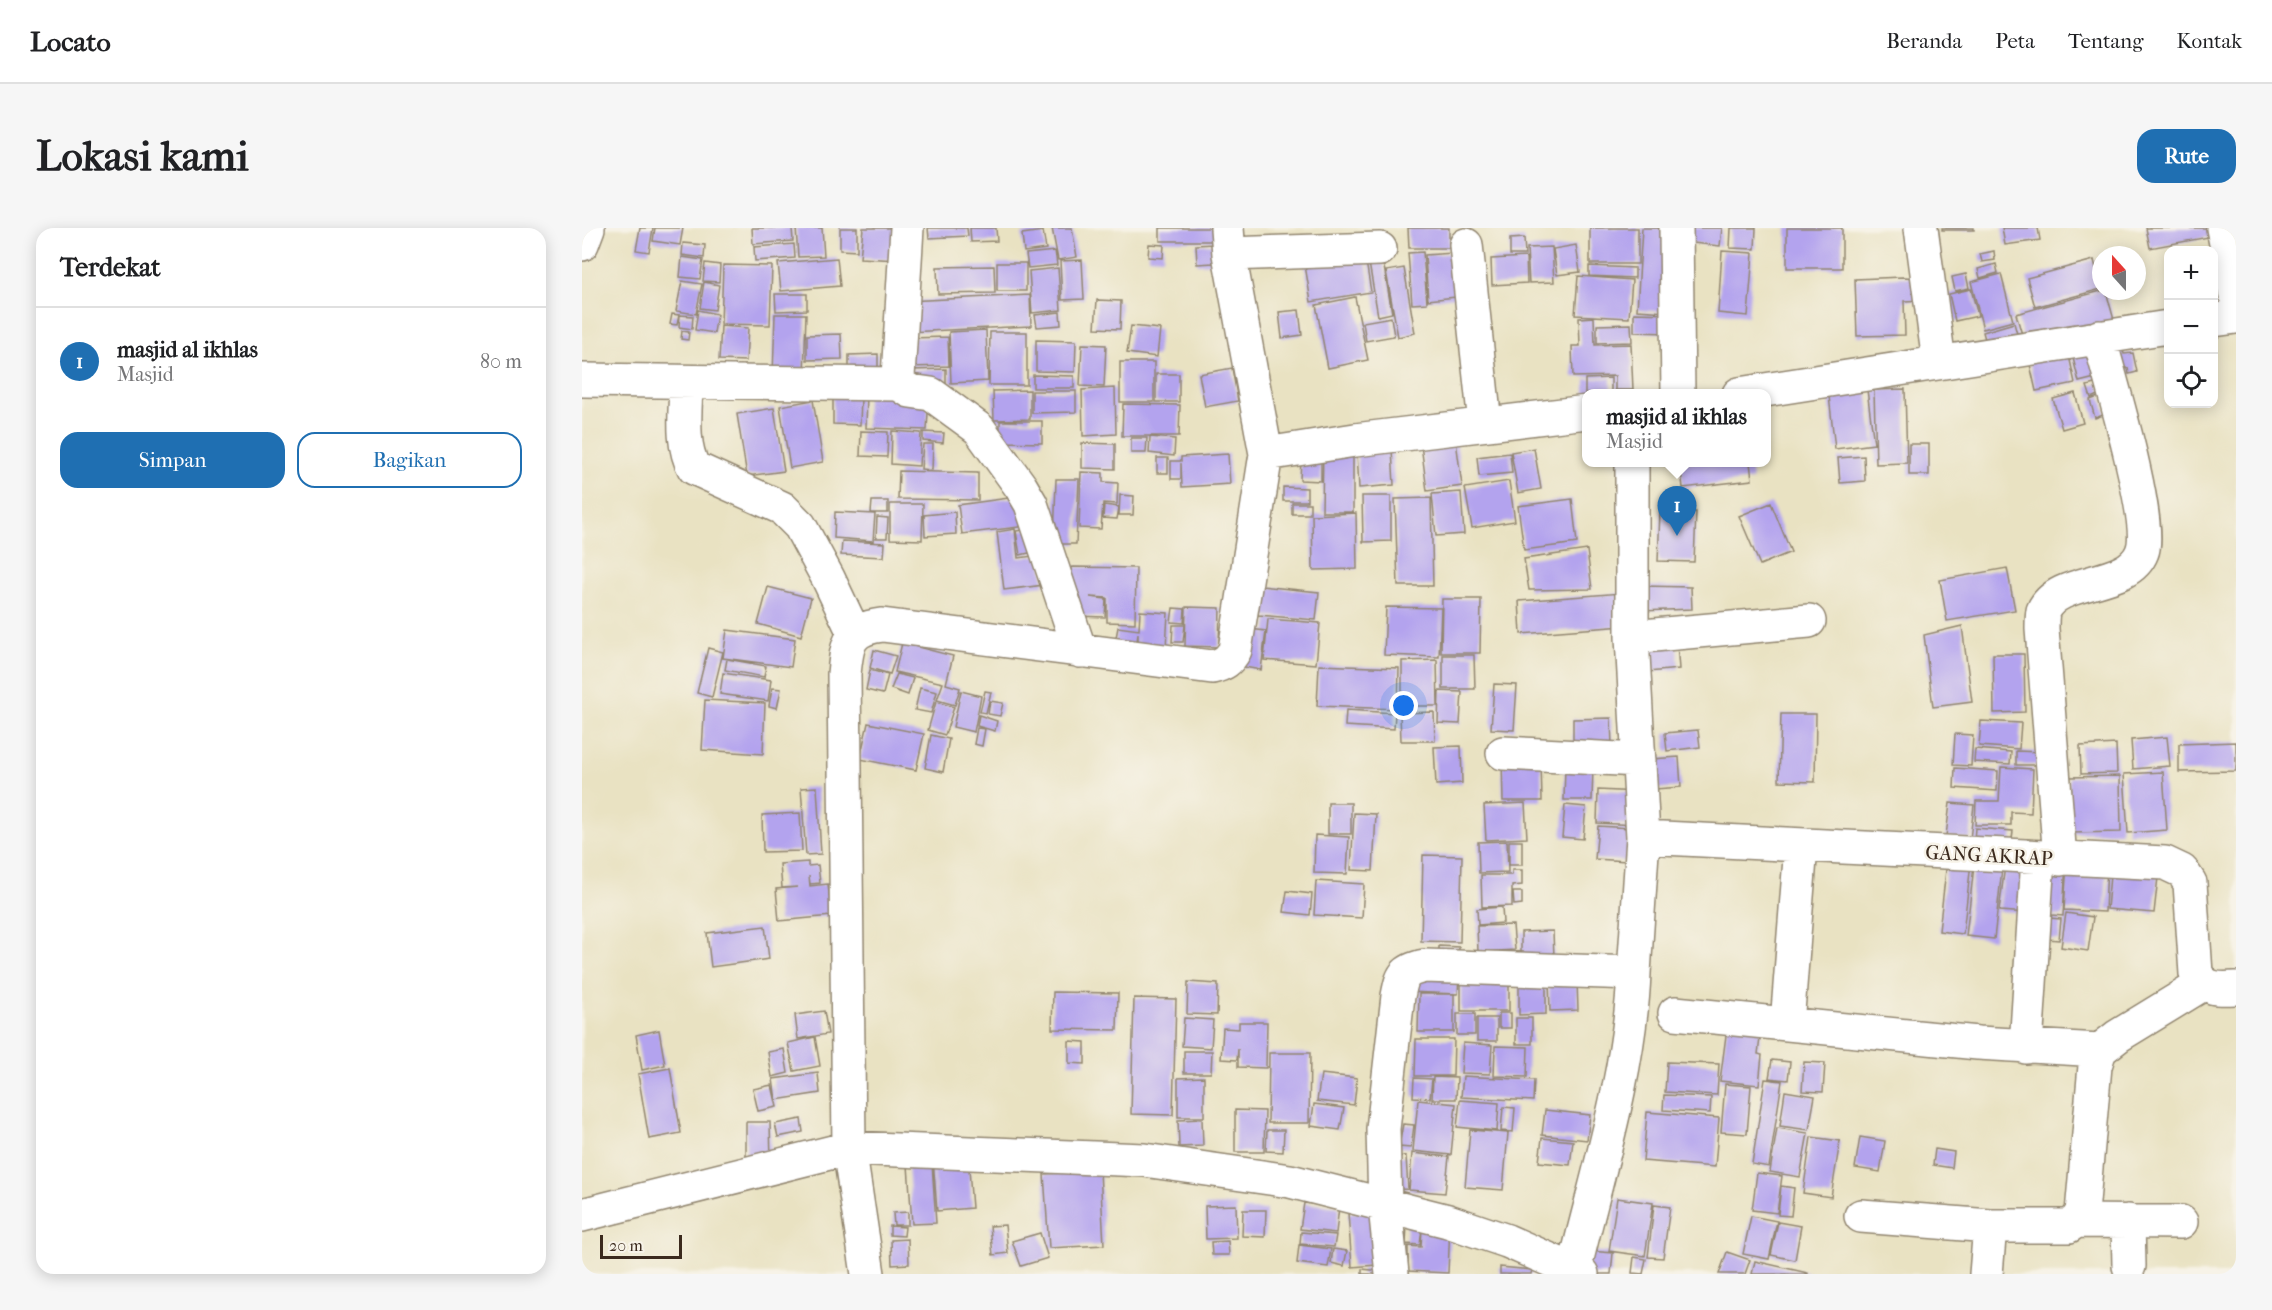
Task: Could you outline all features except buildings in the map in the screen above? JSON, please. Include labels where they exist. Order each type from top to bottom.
[{"type":"street","points":[[582,244],[588,228]]},
{"type":"street","points":[[899,384],[907,228]]},
{"type":"street","points":[[1676,228],[1678,389]]},
{"type":"street","points":[[1921,228],[1939,362]]},
{"type":"street","points":[[2223,228],[2236,296]]},
{"type":"street","points":[[868,1274],[851,1163],[844,674],[846,648],[855,635],[868,627],[882,625],[1212,667],[1229,660],[1235,650],[1266,454],[1228,241],[1380,249]]},
{"type":"street","points":[[1466,245],[1485,424]]},
{"type":"street","points":[[2218,319],[2236,316]]},
{"type":"street","points":[[1765,389],[2164,328]]},
{"type":"street","points":[[2026,1047],[2049,858],[2043,611],[2055,596],[2110,577],[2133,566],[2142,552],[2145,535],[2128,448],[2099,337]]},
{"type":"street","points":[[582,380],[899,384],[910,391],[931,394],[979,429],[1021,487],[1040,528],[1080,651]]},
{"type":"street","points":[[686,382],[686,443],[688,457],[694,468],[782,508],[800,526],[855,635]]},
{"type":"street","points":[[1266,454],[1355,440],[1582,413]]},
{"type":"street","points":[[582,1215],[851,1163],[1144,1160],[1290,1181],[1448,1221],[1507,1241],[1578,1272],[1626,1055],[1632,1011],[1643,837],[1632,637],[1632,467]]},
{"type":"street","points":[[1632,637],[1809,621]]},
{"type":"street","points":[[1503,753],[1639,760]]},
{"type":"street","name":"GANG AKRAP","points":[[1643,837],[2165,863],[2182,871],[2190,883],[2194,967],[2203,984]]},
{"type":"street","points":[[1787,1024],[1801,846]]},
{"type":"street","points":[[1392,1274],[1385,1206],[1383,1129],[1398,996],[1405,973],[1412,968],[1425,966],[1634,974]]},
{"type":"street","points":[[1861,1216],[1990,1226],[2069,1226],[2082,1213],[2095,1066],[2100,1050],[2118,1036],[2203,984],[2213,989],[2236,988]]},
{"type":"street","points":[[1675,1013],[2026,1047],[2100,1050]]},
{"type":"street","points":[[2076,1221],[2181,1222]]},
{"type":"street","points":[[2128,1221],[2129,1266]]},
{"type":"street","points":[[1986,1274],[1990,1226]]},
{"type":"place","name":"masjid al ikhlas","points":[[1677,536]]}]
